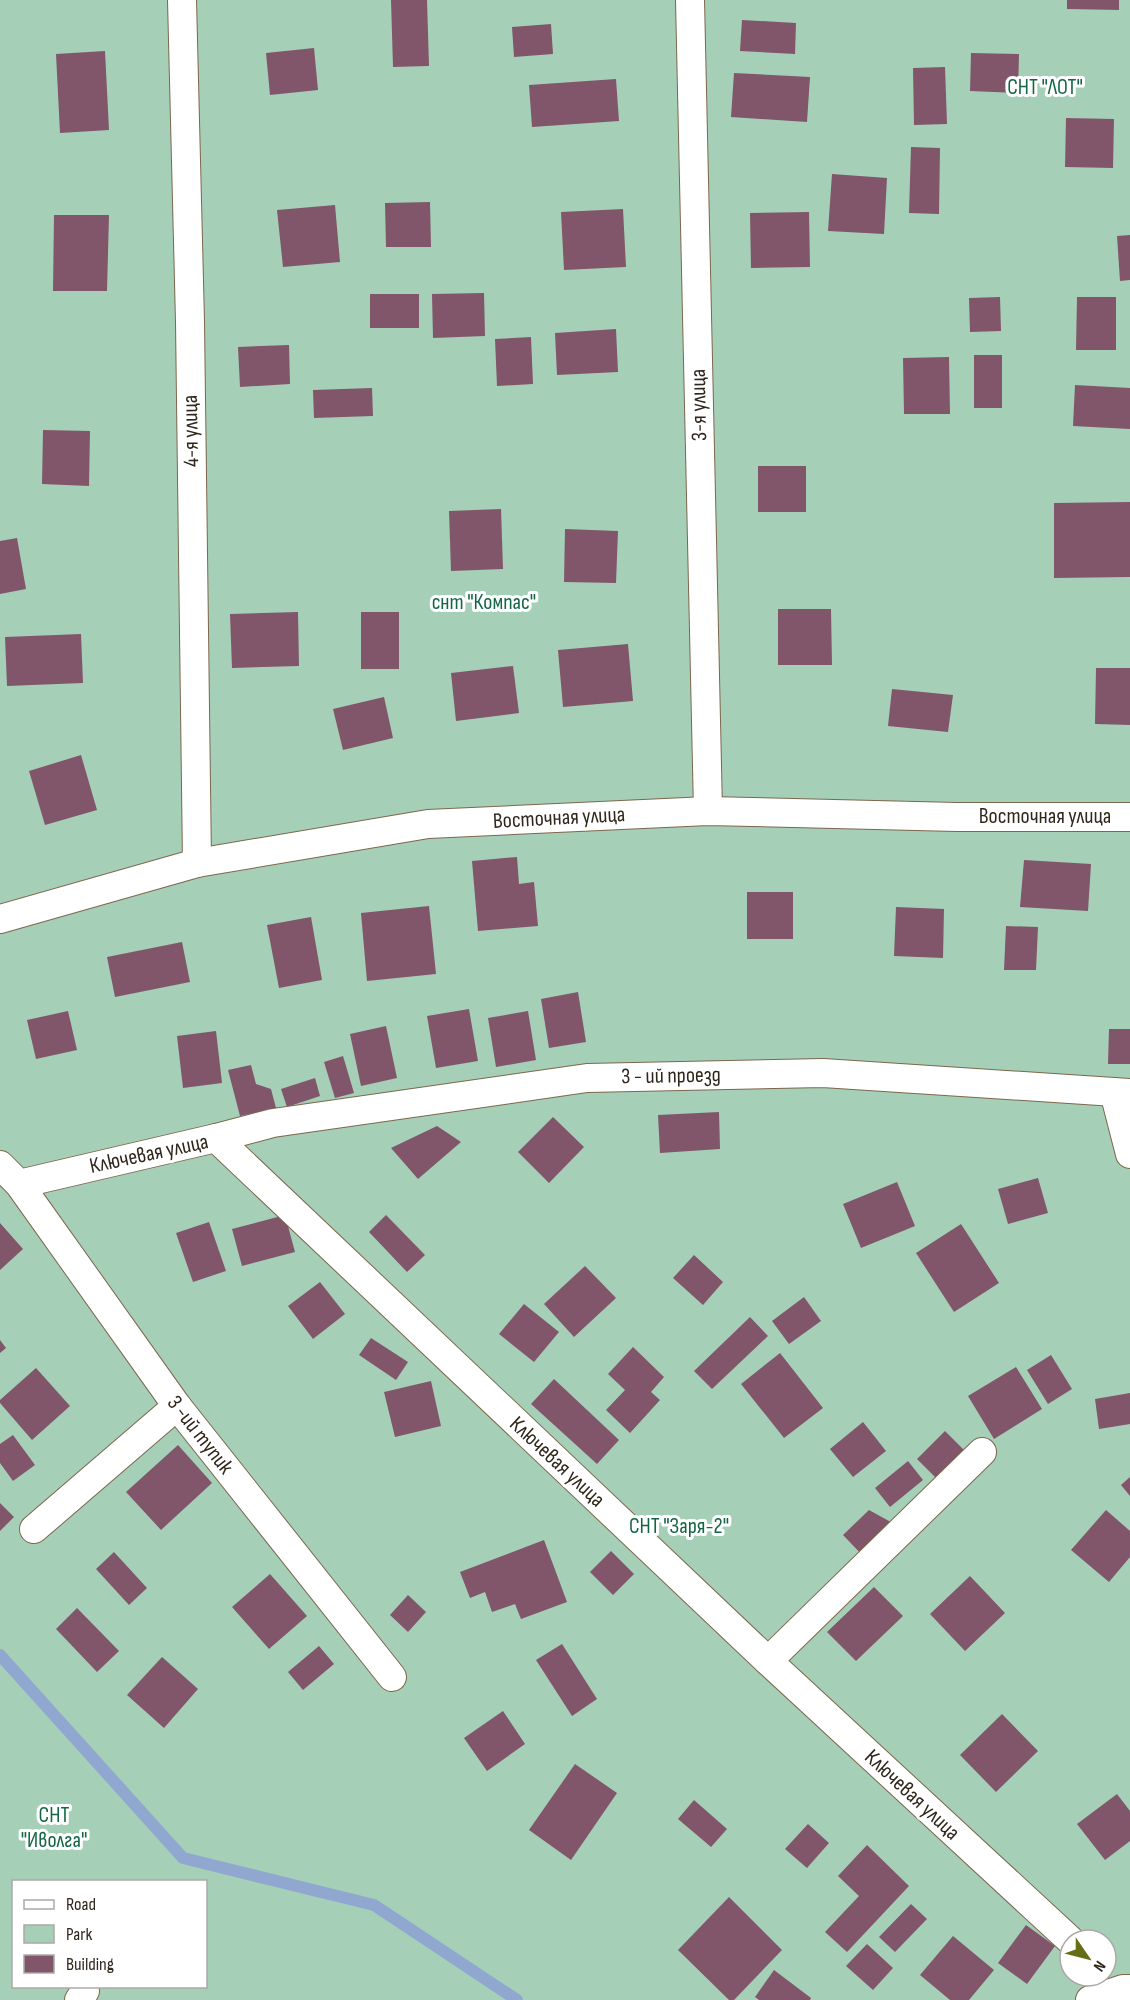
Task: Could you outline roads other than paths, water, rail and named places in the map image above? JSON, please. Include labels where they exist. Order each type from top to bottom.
[{"type":"street","name":"4-я улица","points":[[182,0],[190,322],[197,862]]},
{"type":"street","name":"3-я улица","points":[[690,0],[708,811]]},
{"type":"street","name":"Восточная улица","points":[[0,919],[197,862],[428,824],[708,811],[957,817],[1130,817]]},
{"type":"street","name":"3 - ий проезд","points":[[216,1138],[273,1123],[587,1078],[823,1073],[1122,1092]]},
{"type":"street","points":[[1122,1092],[1130,1154]]},
{"type":"street","name":"Ключевая улица","points":[[9,1174],[216,1138],[768,1661],[1058,1929]]},
{"type":"street","name":"3 -ий тупик","points":[[9,1174],[177,1406],[392,1677]]},
{"type":"street","points":[[34,1528],[177,1406]]},
{"type":"street","points":[[768,1661],[982,1452]]},
{"type":"street","points":[[1090,2000],[1120,1984]]},
{"type":"waterway","points":[[0,1655],[183,1858],[374,1905],[517,2000]]},
{"type":"park label","name":"СНТ \"ЛОТ\"","points":[[1045,87]]},
{"type":"park label","name":"снт \"Компас\"","points":[[484,602]]},
{"type":"park label","name":"СНТ \"Заря-2\"","points":[[679,1526]]},
{"type":"park label","name":"СНТ \"Иволга\"","points":[[54,1828]]}]
